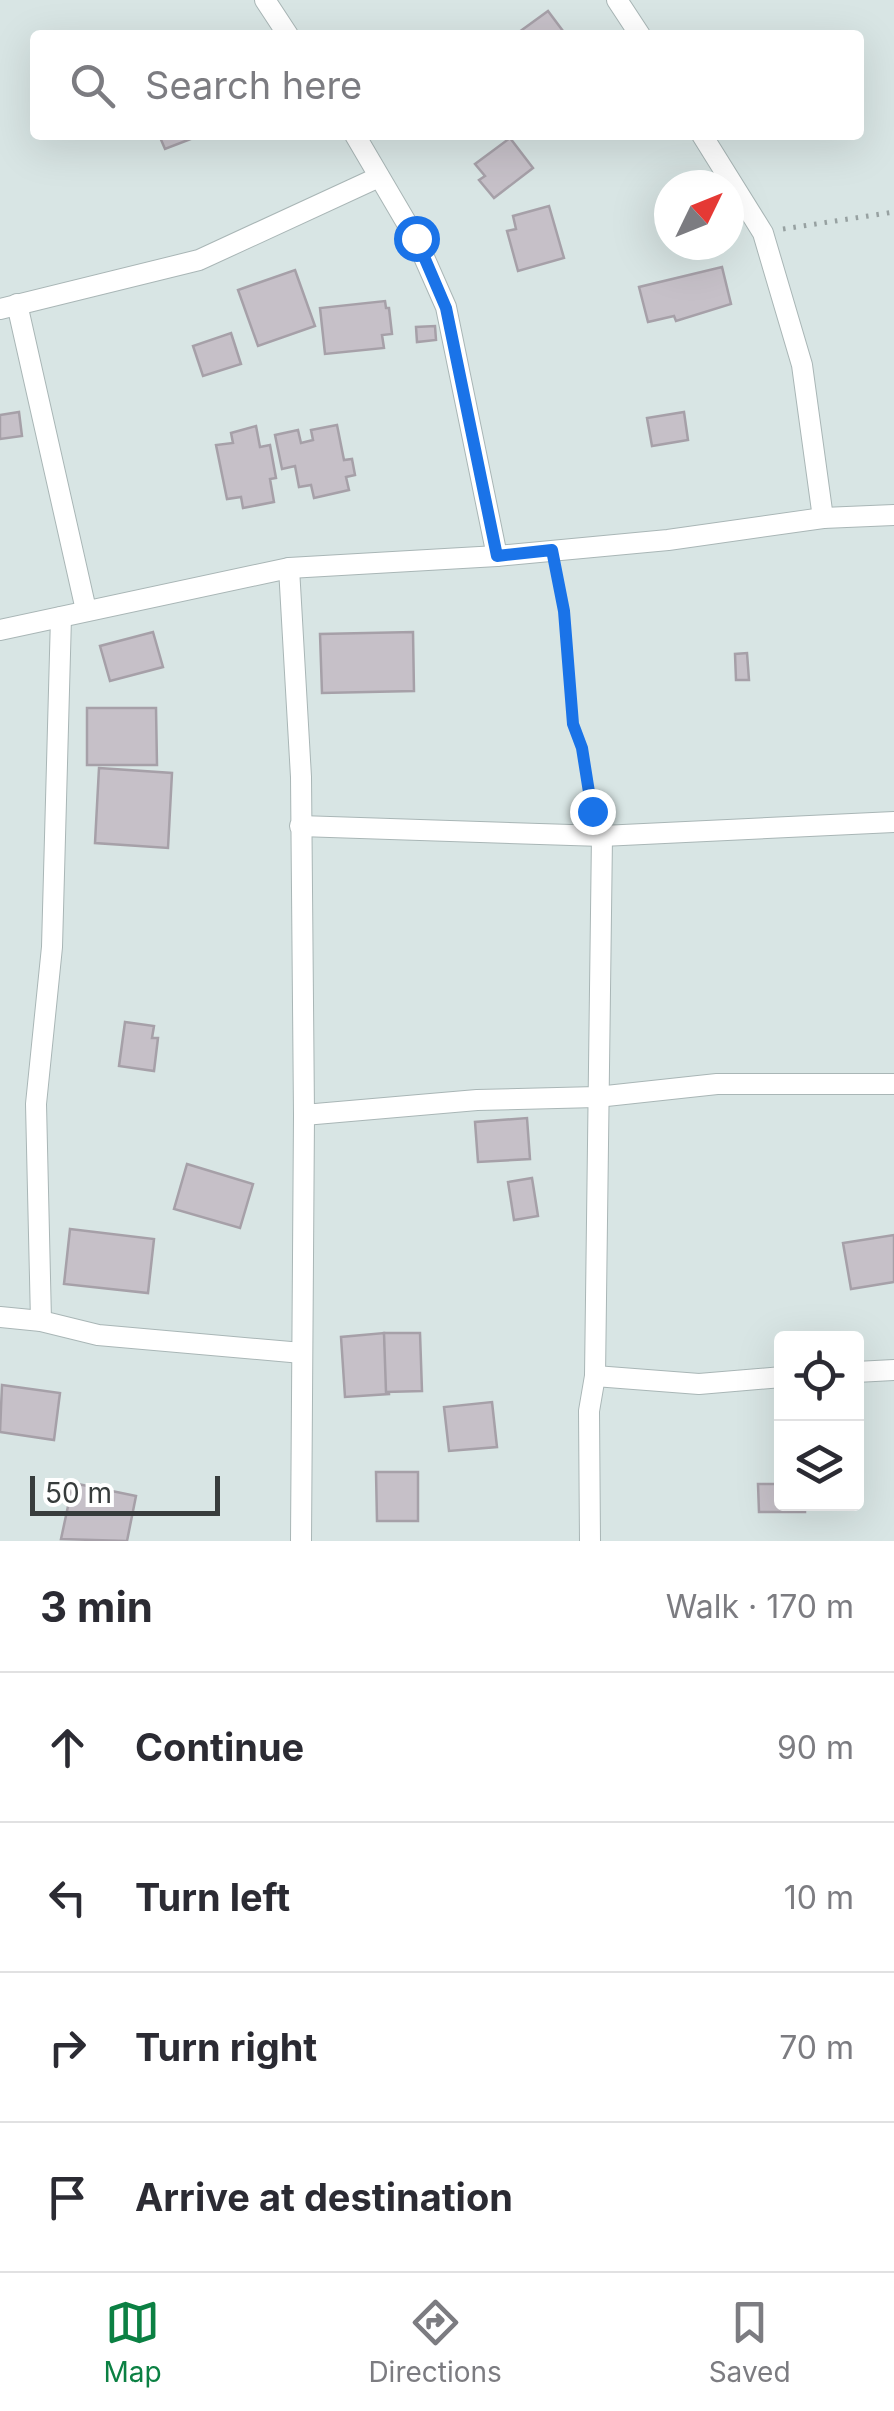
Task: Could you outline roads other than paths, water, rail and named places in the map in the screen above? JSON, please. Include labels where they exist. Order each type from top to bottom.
[{"type":"street","points":[[265,0],[285,30]]},
{"type":"street","points":[[617,0],[637,30]]},
{"type":"street","points":[[358,140],[416,238],[446,308],[497,556]]},
{"type":"street","points":[[705,140],[763,233],[802,365],[823,518]]},
{"type":"street","points":[[86,610],[8,307],[199,260],[380,177]]},
{"type":"street","points":[[0,630],[289,568],[497,556],[668,540],[823,518],[894,515]]},
{"type":"street","points":[[289,568],[301,777],[301,1541]]},
{"type":"street","points":[[41,1321],[36,1104],[52,947],[62,617]]},
{"type":"street","points":[[300,826],[602,836],[894,822]]},
{"type":"street","points":[[590,1541],[588,1411],[596,1376],[602,836]]},
{"type":"street","points":[[304,1115],[477,1100],[597,1098],[717,1084],[894,1084]]},
{"type":"street","points":[[0,1317],[41,1321],[98,1335],[302,1353]]},
{"type":"street","points":[[864,1372],[894,1370]]},
{"type":"street","points":[[596,1376],[699,1384],[774,1378]]}]
